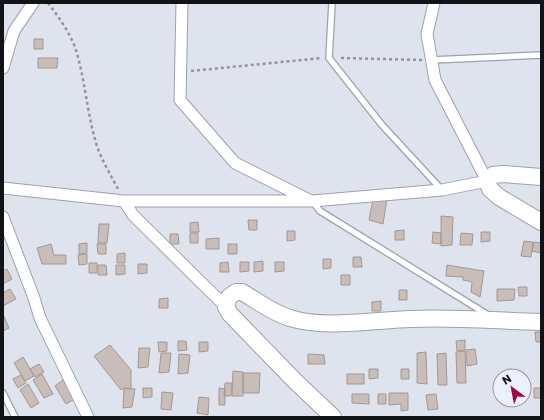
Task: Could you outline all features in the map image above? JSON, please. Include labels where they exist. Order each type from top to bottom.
[{"type":"street","points":[[3,68],[14,31],[33,3]]},
{"type":"street","points":[[182,3],[180,100],[235,163],[312,201]]},
{"type":"street","points":[[434,3],[427,34],[435,80],[490,189],[499,197],[541,222]]},
{"type":"street","points":[[3,188],[124,201],[312,201],[442,190],[487,181],[493,175],[503,174],[541,176]]},
{"type":"street","points":[[124,201],[133,215],[226,307],[230,314],[333,417]]},
{"type":"street","points":[[3,217],[34,298],[40,318],[88,417]]},
{"type":"street","points":[[226,307],[229,297],[236,292],[242,292],[277,312],[290,318],[307,322],[363,322],[450,318],[541,322]]},
{"type":"lane","points":[[332,3],[329,58],[382,125],[442,190]]},
{"type":"lane","points":[[432,60],[541,55]]},
{"type":"lane","points":[[312,201],[320,211],[497,321]]},
{"type":"lane","points":[[3,393],[15,417]]},
{"type":"path","points":[[48,3],[62,23],[75,49],[96,144],[124,201]]},
{"type":"path","points":[[181,72],[329,58],[432,60]]},
{"type":"building","points":[[34,39],[43,39],[43,49],[34,49]]},
{"type":"building","points":[[38,58],[58,58],[57,68],[38,68]]},
{"type":"building","points":[[373,199],[387,199],[383,224],[369,220]]},
{"type":"building","points":[[441,216],[453,217],[452,245],[441,246]]},
{"type":"building","points":[[248,220],[257,220],[257,230],[249,230]]},
{"type":"building","points":[[198,222],[199,232],[190,232],[190,223]]},
{"type":"building","points":[[99,224],[109,224],[107,243],[98,243]]},
{"type":"building","points":[[404,230],[404,240],[395,240],[395,231]]},
{"type":"building","points":[[287,231],[295,231],[295,240],[287,241]]},
{"type":"building","points":[[433,232],[441,233],[441,244],[432,243]]},
{"type":"building","points":[[481,232],[490,232],[490,241],[481,242]]},
{"type":"building","points":[[190,233],[198,233],[198,243],[190,243]]},
{"type":"building","points":[[461,233],[473,234],[472,245],[460,245]]},
{"type":"building","points":[[170,234],[178,234],[179,244],[170,244]]},
{"type":"building","points":[[219,238],[219,249],[206,249],[206,239]]},
{"type":"building","points":[[524,241],[533,242],[531,257],[521,256]]},
{"type":"building","points":[[534,242],[541,243],[541,253],[532,251]]},
{"type":"building","points":[[87,243],[87,253],[79,254],[79,244]]},
{"type":"building","points":[[51,244],[54,255],[66,255],[66,264],[42,264],[37,248]]},
{"type":"building","points":[[97,244],[106,244],[106,254],[98,254]]},
{"type":"building","points":[[228,244],[237,244],[237,254],[228,254]]},
{"type":"building","points":[[125,253],[125,263],[117,263],[117,254]]},
{"type":"building","points":[[87,254],[87,264],[79,265],[78,255]]},
{"type":"building","points":[[353,257],[361,257],[362,267],[353,267]]},
{"type":"building","points":[[323,259],[331,259],[331,268],[323,269]]},
{"type":"building","points":[[263,261],[263,271],[254,272],[254,262]]},
{"type":"building","points":[[228,262],[229,272],[220,272],[220,263]]},
{"type":"building","points":[[240,262],[249,262],[249,271],[240,272]]},
{"type":"building","points":[[275,262],[284,262],[284,271],[275,272]]},
{"type":"building","points":[[89,263],[97,263],[97,273],[89,273]]},
{"type":"building","points":[[138,264],[147,264],[147,273],[138,274]]},
{"type":"building","points":[[98,265],[106,265],[107,275],[98,275]]},
{"type":"building","points":[[116,265],[125,265],[125,274],[116,275]]},
{"type":"building","points":[[447,265],[484,271],[480,297],[471,292],[472,282],[463,280],[463,277],[446,276]]},
{"type":"building","points":[[7,269],[12,279],[3,284],[3,271]]},
{"type":"building","points":[[341,275],[350,275],[350,285],[341,285]]},
{"type":"building","points":[[518,287],[527,287],[527,296],[519,296]]},
{"type":"building","points":[[10,289],[16,299],[3,306],[3,293]]},
{"type":"building","points":[[497,289],[515,289],[514,300],[497,301]]},
{"type":"building","points":[[399,290],[407,290],[407,300],[399,300]]},
{"type":"building","points":[[168,298],[168,308],[159,308],[159,299]]},
{"type":"building","points":[[381,301],[381,311],[372,311],[372,302]]},
{"type":"building","points":[[3,314],[9,328],[3,331]]},
{"type":"building","points":[[535,332],[541,332],[541,342],[536,342]]},
{"type":"building","points":[[465,340],[465,350],[457,351],[456,341]]},
{"type":"building","points":[[178,341],[186,341],[187,350],[178,351]]},
{"type":"building","points":[[158,342],[167,342],[167,351],[159,352]]},
{"type":"building","points":[[199,342],[208,342],[208,351],[199,352]]},
{"type":"building","points":[[110,345],[131,370],[131,389],[124,388],[121,390],[94,356]]},
{"type":"building","points":[[139,348],[150,348],[148,367],[138,368]]},
{"type":"building","points":[[475,349],[477,364],[467,366],[466,350]]},
{"type":"building","points":[[465,351],[466,383],[457,383],[456,352]]},
{"type":"building","points":[[426,352],[427,384],[417,383],[417,353]]},
{"type":"building","points":[[161,353],[171,353],[169,372],[159,373]]},
{"type":"building","points":[[446,353],[447,385],[438,385],[437,354]]},
{"type":"building","points":[[179,354],[190,355],[188,373],[178,374]]},
{"type":"building","points":[[308,354],[324,355],[325,364],[308,364]]},
{"type":"building","points":[[23,357],[34,376],[25,381],[14,363]]},
{"type":"building","points":[[39,364],[44,372],[35,377],[30,369]]},
{"type":"building","points":[[369,369],[378,369],[378,378],[369,379]]},
{"type":"building","points":[[401,369],[409,369],[409,379],[401,379]]},
{"type":"building","points":[[233,371],[243,372],[243,396],[232,396]]},
{"type":"building","points":[[243,373],[260,373],[259,393],[243,393]]},
{"type":"building","points":[[42,374],[53,394],[44,398],[33,380]]},
{"type":"building","points":[[347,374],[364,374],[364,384],[347,384]]},
{"type":"building","points":[[21,375],[26,383],[18,388],[13,379]]},
{"type":"building","points":[[63,380],[75,399],[66,404],[55,386]]},
{"type":"building","points":[[225,383],[232,383],[231,396],[224,396]]},
{"type":"building","points":[[28,384],[39,403],[31,408],[20,390]]},
{"type":"building","points":[[124,388],[135,389],[132,407],[123,408]]},
{"type":"building","points":[[143,388],[152,388],[152,397],[143,398]]},
{"type":"building","points":[[219,388],[225,389],[225,405],[219,405]]},
{"type":"building","points":[[534,388],[541,388],[541,398],[534,398]]},
{"type":"building","points":[[162,392],[173,393],[171,410],[161,409]]},
{"type":"building","points":[[389,393],[408,393],[408,410],[401,411],[401,404],[389,405]]},
{"type":"building","points":[[352,394],[369,394],[369,404],[352,403]]},
{"type":"building","points":[[378,394],[386,394],[386,404],[378,404]]},
{"type":"building","points":[[436,394],[438,409],[428,410],[426,395]]},
{"type":"building","points":[[199,397],[209,398],[208,415],[197,413]]}]
